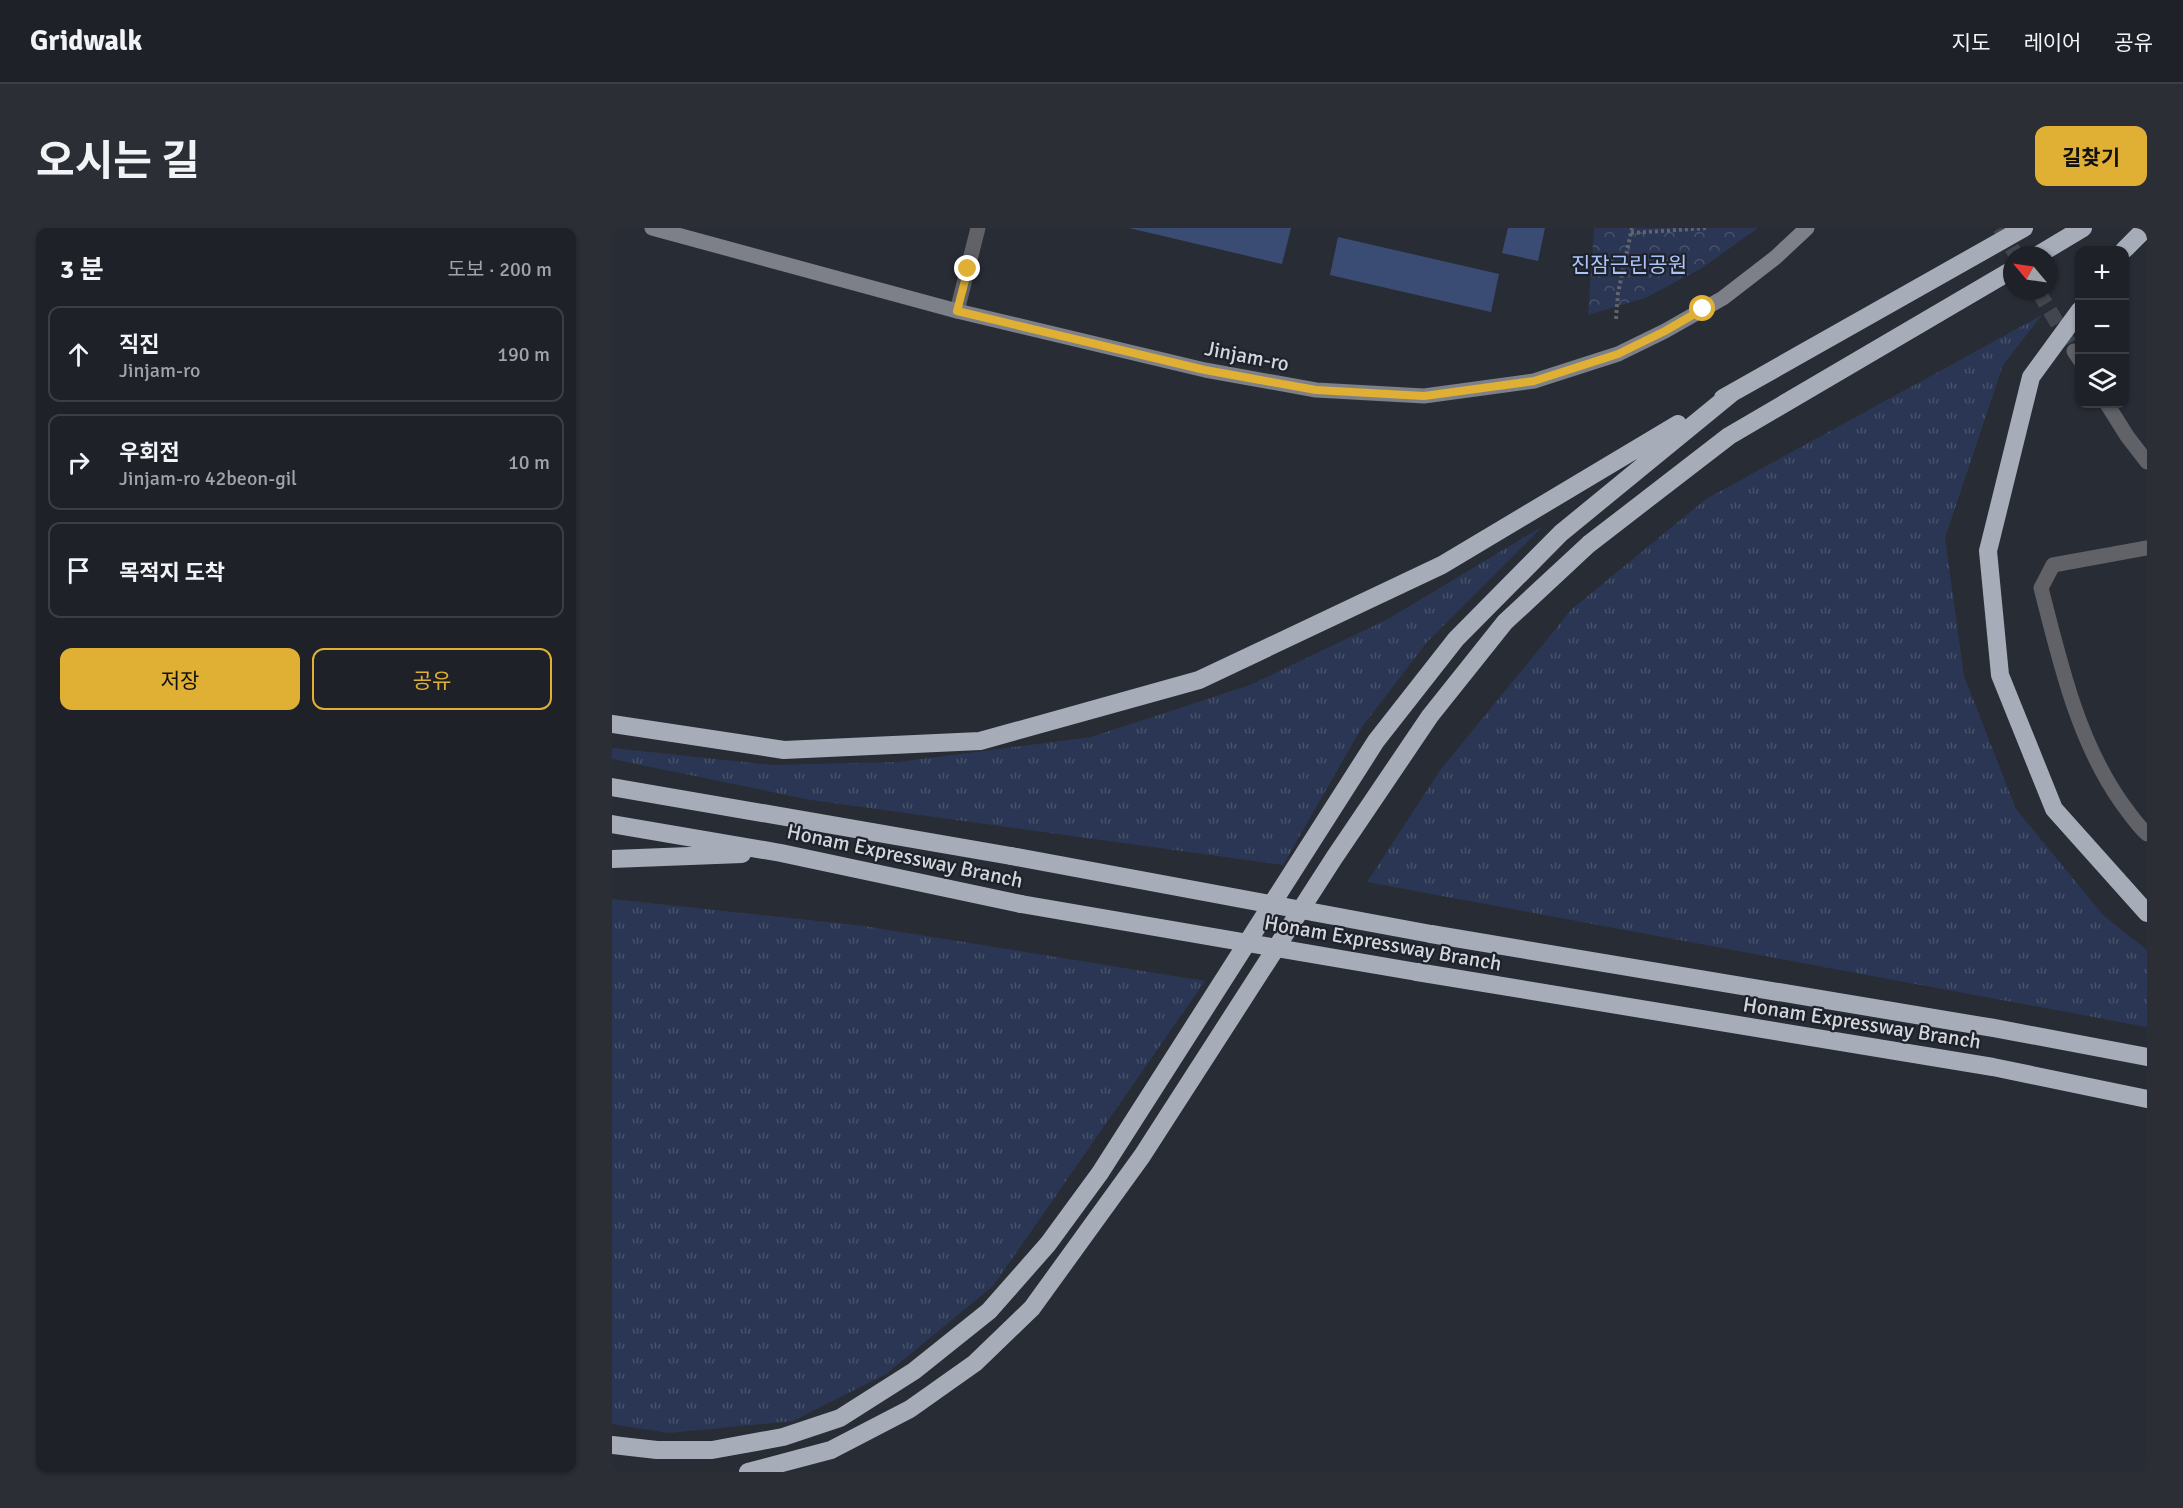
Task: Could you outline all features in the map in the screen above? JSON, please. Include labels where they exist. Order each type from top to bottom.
[{"type":"highway","points":[[612,724],[784,750],[980,741],[1199,680],[1442,565],[1732,393],[2024,228]]},
{"type":"highway","points":[[2053,246],[2084,228]]},
{"type":"highway","points":[[2128,246],[2146,228]]},
{"type":"highway","points":[[748,1472],[831,1449],[910,1409],[975,1363],[1032,1308],[1142,1156],[1334,858],[1430,716],[1505,622],[1589,544],[1729,436],[2003,275]]},
{"type":"highway","points":[[2075,316],[2031,376],[1988,551],[2000,675],[2054,809],[2147,913]]},
{"type":"highway","points":[[612,1445],[657,1450],[712,1450],[783,1437],[840,1419],[914,1371],[989,1311],[1048,1244],[1100,1173],[1376,741],[1456,639],[1561,533],[1732,393]]},
{"type":"highway","name":"Honam Expressway Branch","points":[[612,788],[1011,856],[1431,934],[1994,1028],[2147,1057]]},
{"type":"highway","name":"Honam Expressway Branch","points":[[612,824],[781,853],[1021,904],[1993,1067],[2147,1099]]},
{"type":"highway","points":[[612,859],[781,853]]},
{"type":"street","name":"Jinjam-ro","points":[[652,228],[957,311],[1205,370],[1316,390],[1424,396],[1534,381],[1618,354],[1665,331],[1723,298],[1776,257],[1807,228]]},
{"type":"street","points":[[957,311],[978,228]]},
{"type":"street","points":[[2110,408],[2147,462]]},
{"type":"street","points":[[2147,548],[2053,565],[2041,588],[2060,666],[2084,734],[2111,787],[2140,828],[2147,834]]},
{"type":"path","points":[[1616,319],[1618,293],[1632,230],[1707,228]]},
{"type":"green space","name":"진잠근린공원","points":[[1594,228],[1758,228],[1702,268],[1645,298],[1588,315]]},
{"type":"green space","points":[[2042,315],[2003,365],[1945,538],[1964,676],[2016,809],[2103,915],[2147,950],[2147,1027],[1367,882],[1441,769],[1572,609],[1706,499]]},
{"type":"green space","points":[[1543,526],[1427,642],[1362,727],[1283,865],[811,800],[612,759],[612,748],[772,765],[898,762],[1091,737],[1250,685],[1388,619]]},
{"type":"green space","points":[[612,899],[864,926],[1205,981],[993,1286],[886,1374],[793,1421],[669,1433],[612,1424]]},
{"type":"building","points":[[1129,228],[1291,228],[1282,264]]},
{"type":"building","points":[[1508,228],[1545,228],[1538,261],[1502,253]]},
{"type":"building","points":[[1338,237],[1499,274],[1491,312],[1330,275]]},
{"type":"tunnel","points":[[2000,228],[2011,246]]},
{"type":"tunnel","points":[[2043,300],[2074,351]]},
{"type":"route","points":[[968,269],[957,311],[1205,370],[1316,390],[1359,393],[1424,396],[1534,381],[1618,354],[1703,309]]}]
